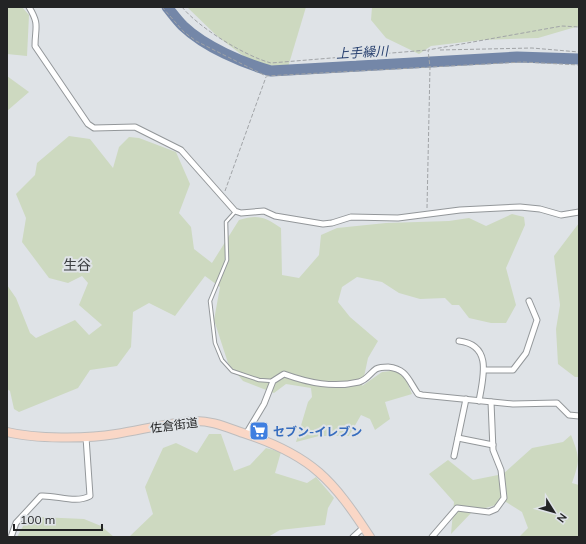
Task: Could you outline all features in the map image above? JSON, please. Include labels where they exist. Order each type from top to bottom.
[{"type":"main road","name":"佐倉街道","points":[[7,432],[86,437],[192,421],[216,423],[285,449],[320,472],[342,496],[370,537]]},
{"type":"street","points":[[29,7],[35,17],[38,28],[35,46],[88,124],[94,128],[135,126],[181,150],[235,211],[241,213],[264,211],[275,216],[323,224],[332,224],[351,217],[398,218],[460,210],[520,207],[540,209],[561,215],[579,212]]},
{"type":"street","points":[[484,370],[513,370],[526,353],[537,320],[529,301]]},
{"type":"street","points":[[459,341],[466,342],[480,352],[483,358],[484,370],[479,401]]},
{"type":"street","points":[[246,434],[264,404],[273,381],[284,374],[309,383],[324,385],[361,382],[376,369],[385,367],[399,368],[404,372],[418,394],[512,404],[557,403],[569,415],[579,416]]},
{"type":"street","points":[[454,456],[466,399]]},
{"type":"street","points":[[432,537],[457,508],[489,512],[496,509],[504,498],[502,470],[493,450],[491,402]]},
{"type":"street","points":[[11,537],[16,523],[41,496],[76,500],[85,499],[90,496],[86,437]]},
{"type":"street","points":[[458,438],[493,444]]},
{"type":"street","points":[[353,537],[364,528]]},
{"type":"lane","points":[[235,211],[226,222],[227,260],[210,301],[215,343],[222,360],[232,371],[259,380],[273,381]]},
{"type":"path","points":[[162,7],[184,32],[196,41],[266,76],[523,62],[579,65]]},
{"type":"path","points":[[182,7],[190,17],[203,26],[258,59],[271,63],[428,50],[532,48],[579,52]]},
{"type":"path","points":[[436,50],[562,26],[579,26]]},
{"type":"path","points":[[427,215],[430,67],[428,50]]},
{"type":"path","points":[[222,197],[266,76]]},
{"type":"green space","points":[[7,7],[22,7],[29,15],[27,56],[7,54]]},
{"type":"green space","points":[[187,7],[306,7],[288,67],[254,64],[217,36]]},
{"type":"green space","points":[[372,7],[579,7],[579,26],[538,38],[482,40],[431,46],[419,54],[386,38],[371,20]]},
{"type":"green space","points":[[7,76],[29,92],[7,111],[8,94]]},
{"type":"green space","points":[[69,136],[90,139],[113,168],[119,147],[129,137],[139,138],[176,152],[190,184],[179,213],[191,227],[194,249],[212,263],[239,220],[251,217],[266,219],[281,228],[282,275],[299,278],[319,255],[321,235],[337,228],[386,223],[449,221],[469,218],[486,226],[512,214],[524,217],[525,225],[506,268],[516,305],[506,323],[491,323],[469,318],[459,305],[452,305],[445,298],[420,299],[399,293],[382,282],[357,277],[342,287],[338,302],[350,317],[378,341],[368,358],[362,386],[382,372],[398,370],[405,377],[412,394],[385,402],[390,419],[375,430],[370,419],[361,415],[349,436],[319,436],[296,442],[308,402],[312,397],[311,388],[286,384],[274,393],[243,381],[228,363],[214,320],[220,287],[205,276],[175,316],[149,303],[133,312],[131,347],[117,366],[90,370],[78,388],[19,412],[14,409],[10,391],[7,389],[7,285],[16,298],[30,333],[36,338],[75,320],[89,335],[102,325],[79,305],[88,283],[82,276],[68,283],[49,278],[22,242],[26,218],[16,194],[35,175],[37,163]]},
{"type":"green space","points":[[579,223],[579,377],[575,377],[558,364],[556,329],[560,305],[554,256]]},
{"type":"green space","points":[[209,434],[221,434],[234,471],[250,465],[266,448],[281,452],[275,473],[307,483],[316,477],[334,498],[328,508],[325,525],[280,530],[268,537],[129,537],[153,514],[145,487],[163,448],[176,443],[197,453]]},
{"type":"green space","points":[[571,435],[578,459],[578,464],[572,483],[579,485],[579,537],[519,537],[528,528],[522,512],[506,502],[472,512],[451,534],[454,502],[429,474],[448,460],[473,480],[503,474],[532,448],[563,442]]},
{"type":"green space","points":[[39,517],[84,519],[101,526],[114,537],[17,537],[27,519]]},
{"type":"waterway","name":"上手繰川","points":[[167,7],[183,26],[202,41],[237,59],[271,71],[517,57],[579,59]]},
{"type":"place","name":"セブン-イレブン","points":[[259,431]]},
{"type":"district","name":"生谷","points":[[77,265]]}]
